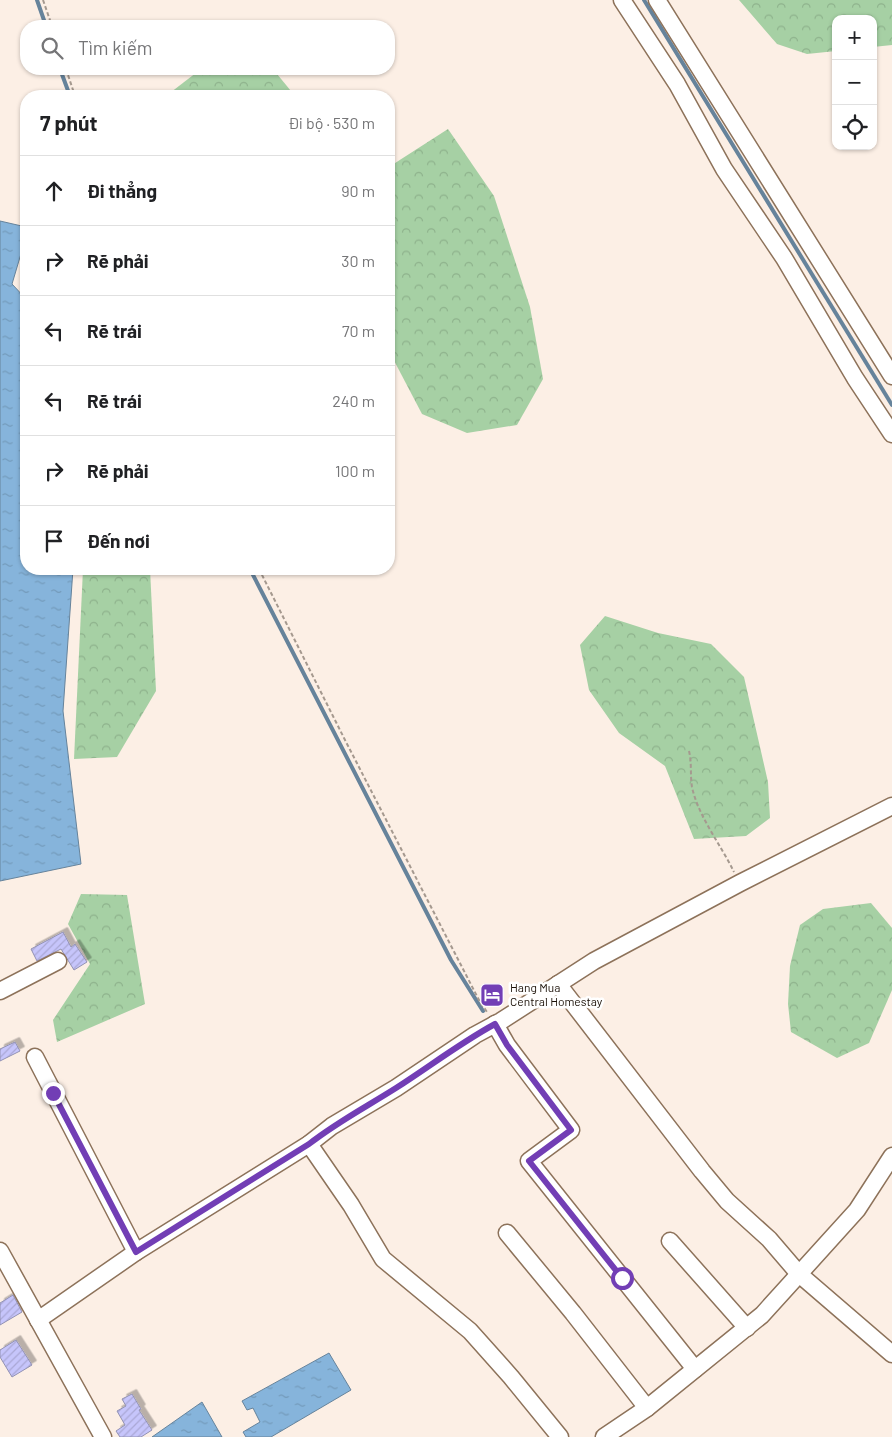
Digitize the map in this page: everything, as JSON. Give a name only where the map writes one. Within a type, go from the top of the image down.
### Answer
[{"type":"street","points":[[622,0],[677,84],[724,169],[784,258],[855,378],[892,434]]},
{"type":"street","points":[[657,0],[892,376]]},
{"type":"street","points":[[38,1320],[136,1252],[309,1144],[332,1126],[396,1088],[475,1035],[594,961],[740,883],[892,806]]},
{"type":"street","points":[[0,990],[58,961]]},
{"type":"street","points":[[558,984],[727,1201],[769,1238],[799,1274],[892,1354]]},
{"type":"street","points":[[495,1024],[507,1045],[571,1130],[529,1161],[695,1368]]},
{"type":"street","points":[[35,1058],[136,1252]]},
{"type":"street","points":[[309,1144],[383,1259],[470,1331],[560,1437]]},
{"type":"street","points":[[604,1437],[647,1408],[762,1315],[857,1210],[892,1156]]},
{"type":"street","points":[[507,1233],[573,1313],[647,1408]]},
{"type":"street","points":[[670,1241],[747,1328]]},
{"type":"street","points":[[0,1251],[103,1437]]},
{"type":"path","points":[[43,0],[50,20]]},
{"type":"path","points":[[68,75],[73,90]]},
{"type":"path","points":[[262,575],[480,1002],[495,1024]]},
{"type":"path","points":[[689,751],[692,787],[703,815],[740,883]]},
{"type":"green space","points":[[739,0],[892,0],[892,45],[877,47],[877,15],[832,15],[832,51],[807,54],[777,44]]},
{"type":"green space","points":[[193,75],[278,75],[290,90],[174,90]]},
{"type":"green space","points":[[448,129],[494,196],[530,307],[543,379],[517,425],[467,433],[422,414],[395,362],[395,163]]},
{"type":"green space","points":[[83,575],[150,575],[156,691],[117,757],[74,759]]},
{"type":"green space","points":[[605,616],[658,633],[711,644],[744,677],[768,782],[770,818],[746,836],[694,839],[665,766],[619,733],[589,690],[580,645]]},
{"type":"green space","points":[[81,894],[127,895],[145,1004],[57,1042],[53,1020],[90,964],[68,924]]},
{"type":"green space","points":[[871,903],[892,928],[892,990],[869,1043],[837,1058],[791,1032],[788,1004],[790,966],[800,925],[823,909]]},
{"type":"water","points":[[0,221],[20,226],[20,257],[12,284],[20,293],[20,575],[73,575],[63,711],[81,864],[0,881]]},
{"type":"water","points":[[329,1353],[351,1390],[271,1437],[246,1437],[243,1432],[260,1422],[253,1408],[247,1410],[242,1401]]},
{"type":"water","points":[[202,1402],[222,1437],[152,1437]]},
{"type":"building","points":[[63,932],[71,947],[75,944],[87,962],[74,970],[61,949],[37,961],[31,949]]},
{"type":"building","points":[[15,1042],[20,1051],[0,1061],[0,1049]]},
{"type":"building","points":[[13,1295],[22,1312],[0,1325],[0,1303]]},
{"type":"building","points":[[16,1340],[32,1365],[12,1377],[0,1357],[0,1350]]},
{"type":"building","points":[[132,1394],[141,1409],[139,1410],[152,1430],[141,1437],[120,1437],[116,1431],[125,1425],[117,1411],[126,1406],[122,1399]]},
{"type":"waterway","points":[[37,0],[44,20]]},
{"type":"waterway","points":[[644,0],[892,405]]},
{"type":"waterway","points":[[62,75],[68,90]]},
{"type":"waterway","points":[[253,575],[451,960],[483,1011]]},
{"type":"place","name":"Hang Mua Central Homestay","points":[[492,995]]},
{"type":"route","points":[[53,1093],[136,1252],[309,1144],[332,1126],[396,1088],[475,1035],[495,1024],[507,1045],[571,1130],[544,1148],[529,1161],[622,1278]]}]
